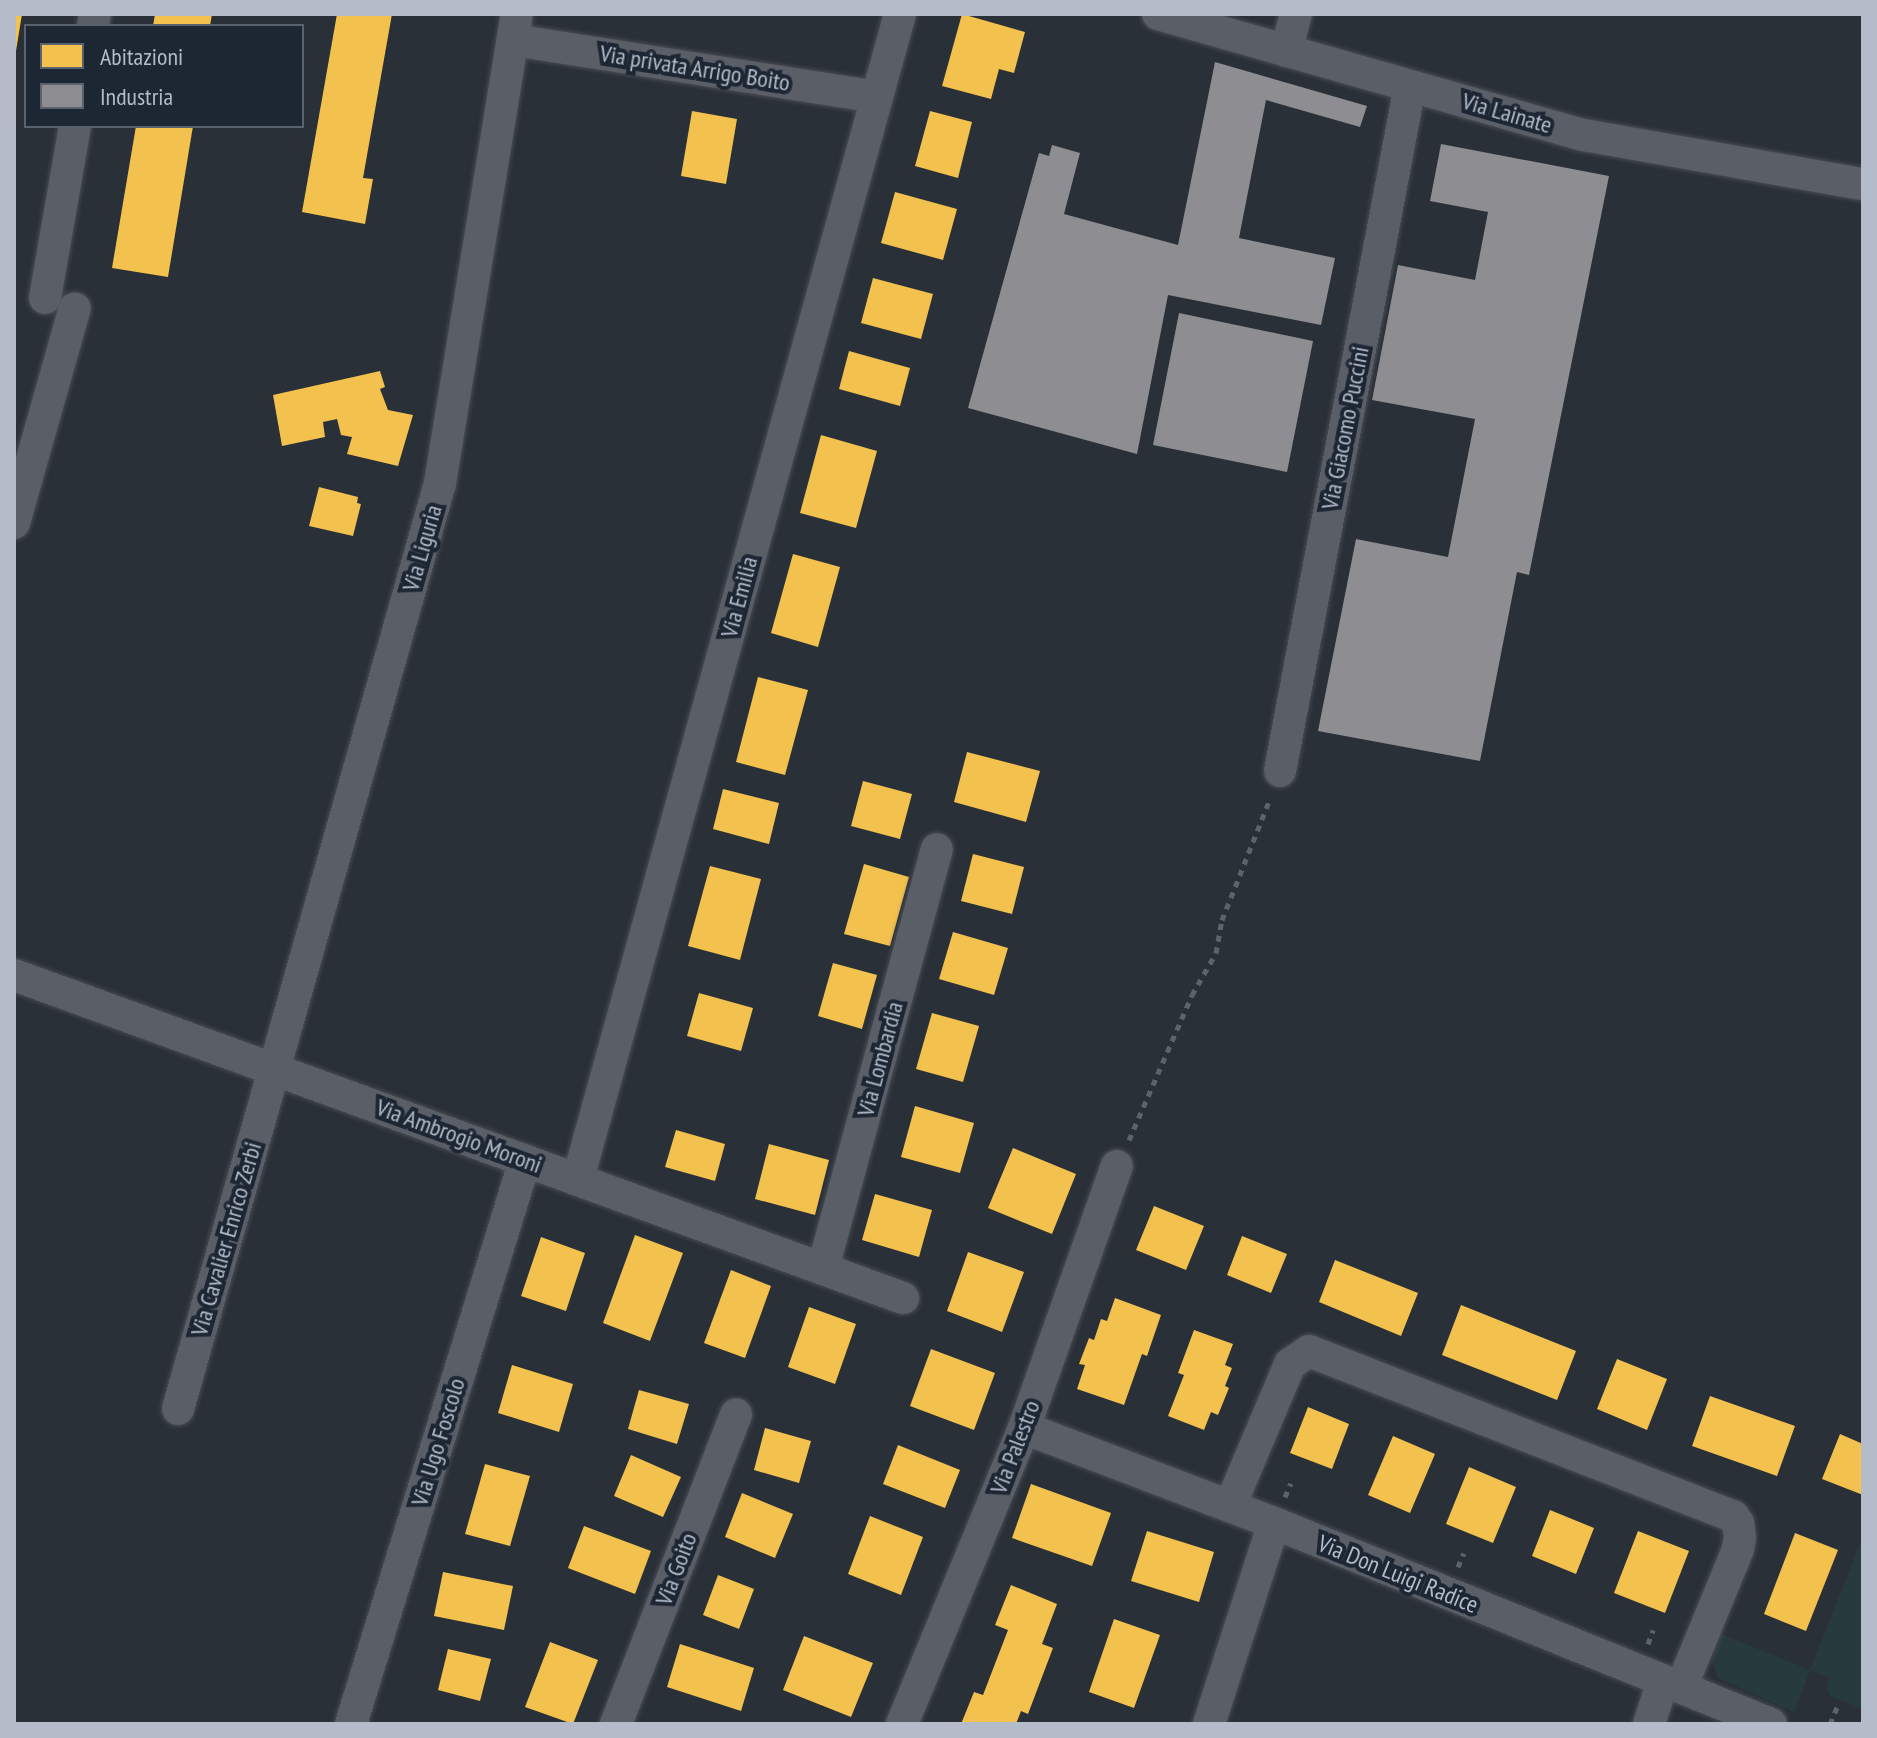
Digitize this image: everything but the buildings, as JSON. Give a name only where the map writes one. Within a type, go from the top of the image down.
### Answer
[{"type":"street","name":"Via Emilia","points":[[578,1179],[900,14]]},
{"type":"street","name":"Via Lainate","points":[[1158,14],[1584,135],[1863,184]]},
{"type":"street","points":[[1286,51],[1296,14]]},
{"type":"street","name":"Via privata Arrigo Boito","points":[[515,27],[877,97]]},
{"type":"street","name":"Via Liguria","points":[[275,1070],[440,483],[515,27]]},
{"type":"street","name":"Via Giacomo Puccini","points":[[1280,771],[1410,86]]},
{"type":"street","points":[[14,523],[60,303],[75,128]]},
{"type":"street","name":"Via Lombardia","points":[[823,1268],[937,849]]},
{"type":"street","name":"Via Ambrogio Moroni","points":[[14,975],[903,1298]]},
{"type":"street","name":"Via Cavalier Enrico Zerbi","points":[[178,1409],[275,1070]]},
{"type":"street","name":"Via Ugo Foscolo","points":[[351,1724],[525,1160]]},
{"type":"street","name":"Via Palestro","points":[[902,1724],[1024,1428],[1117,1166]]},
{"type":"street","points":[[1230,1506],[1290,1364],[1309,1351],[1733,1516],[1738,1523],[1738,1549],[1649,1724]]},
{"type":"street","name":"Via Goito","points":[[616,1724],[736,1414]]},
{"type":"street","name":"Via Don Luigi Radice","points":[[1024,1428],[1274,1523],[1771,1724]]},
{"type":"street","points":[[1209,1724],[1274,1523]]},
{"type":"path","points":[[1117,1166],[1192,995],[1216,953],[1222,920],[1280,771]]},
{"type":"path","points":[[1830,1724],[1839,1703]]},
{"type":"green space","points":[[1863,1536],[1863,1709],[1830,1696],[1827,1688],[1830,1678],[1810,1670]]},
{"type":"green space","points":[[1721,1634],[1810,1670],[1794,1712],[1718,1678],[1712,1661]]}]
